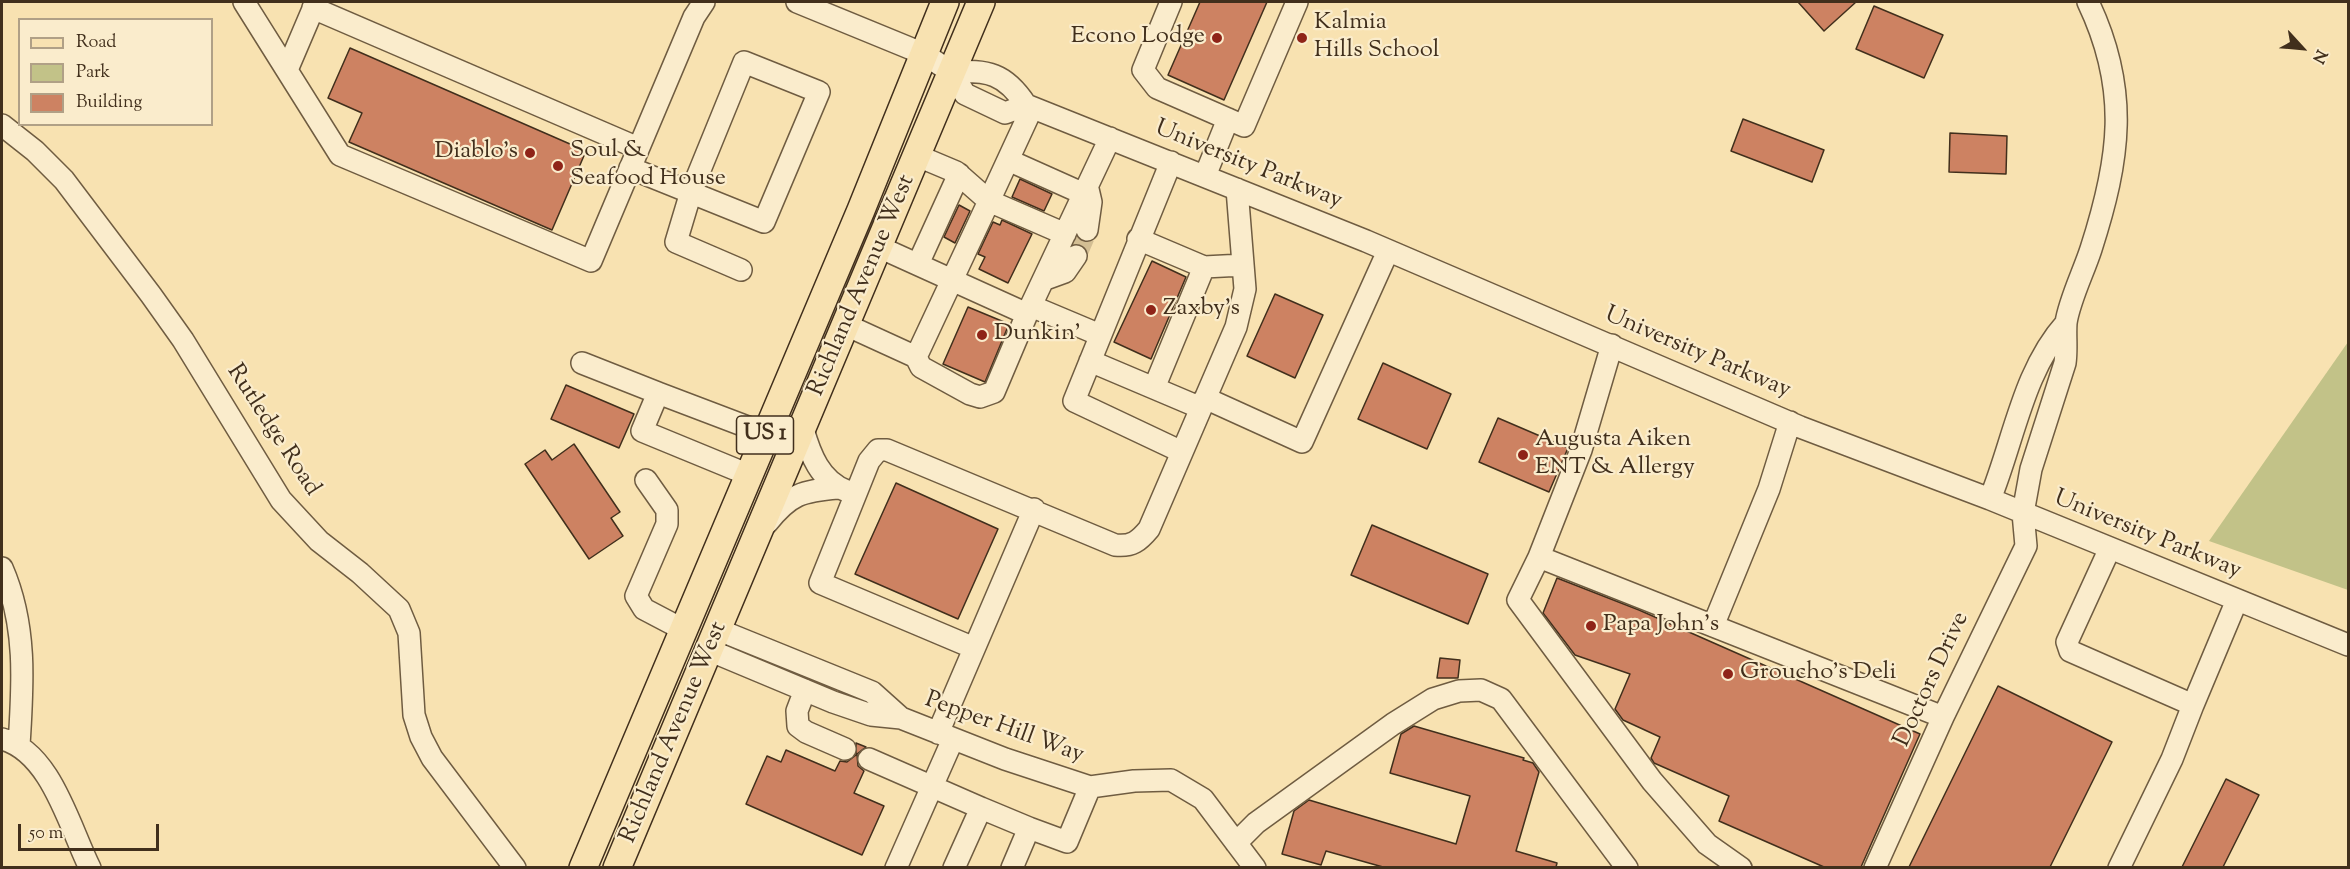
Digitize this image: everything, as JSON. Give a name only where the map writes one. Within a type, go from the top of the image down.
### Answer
[{"type":"main road","name":"Richland Avenue West","points":[[583,867],[945,2]]},
{"type":"main road","name":"Richland Avenue West","points":[[617,867],[715,640],[981,2]]},
{"type":"street","points":[[244,2],[340,155],[591,261],[694,17],[704,2]]},
{"type":"street","points":[[797,2],[924,54],[951,72],[965,94],[1005,113],[1029,106]]},
{"type":"street","points":[[1171,2],[1143,70],[1157,88],[1244,126],[1297,2]]},
{"type":"street","points":[[1990,498],[2037,364],[2051,340],[2066,323],[2105,202],[2116,142],[2118,108],[2114,80],[2102,35],[2088,2]]},
{"type":"street","points":[[287,70],[314,5],[634,158],[691,192],[764,222],[819,92],[744,62],[691,192],[676,242],[741,270]]},
{"type":"street","name":"University Parkway","points":[[951,72],[982,70],[1014,86],[1029,106],[1388,251],[1790,422],[1990,498],[2349,645]]},
{"type":"street","points":[[916,357],[1008,160],[1029,106]]},
{"type":"street","points":[[1205,176],[1228,119]]},
{"type":"street","name":"Rutledge Road","points":[[2,125],[35,151],[64,180],[151,295],[183,340],[281,500],[319,541],[367,578],[399,609],[409,633],[414,715],[421,737],[432,758],[515,867]]},
{"type":"street","points":[[846,325],[916,357],[921,367],[970,394],[980,397],[994,392],[1029,310],[1110,138]]},
{"type":"street","points":[[918,156],[959,174],[989,201],[1065,234]]},
{"type":"street","points":[[1008,160],[1085,190],[1091,202],[1087,230]]},
{"type":"street","points":[[1171,162],[1074,401],[1182,452]]},
{"type":"street","points":[[918,264],[959,174]]},
{"type":"street","points":[[974,648],[820,583],[847,491],[878,450],[887,450],[1034,509],[1115,545],[1128,547],[1140,540],[1149,529],[1236,327],[1245,289],[1237,189]]},
{"type":"street","points":[[1138,239],[1204,267],[1243,265]]},
{"type":"street","points":[[879,247],[953,281],[1100,335]]},
{"type":"street","points":[[1090,361],[1154,388],[1203,403],[1302,442],[1388,251]]},
{"type":"street","points":[[1043,280],[1065,272],[1076,256]]},
{"type":"street","points":[[1154,388],[1204,267]]},
{"type":"street","name":"Doctors Drive","points":[[1875,867],[1942,717],[2026,546],[2023,513],[2032,463],[2065,363],[2068,348],[2066,323]]},
{"type":"street","points":[[1612,345],[1581,450],[1539,557],[1518,600],[1652,781],[1707,844],[1741,867]]},
{"type":"street","points":[[582,363],[765,434]]},
{"type":"street","points":[[658,393],[642,430],[749,475]]},
{"type":"street","points":[[1713,626],[1769,489],[1790,422]]},
{"type":"street","points":[[803,429],[810,452],[819,469],[847,491]]},
{"type":"street","points":[[646,480],[667,510],[667,524],[636,596],[644,609],[684,630]]},
{"type":"street","points":[[760,532],[778,509],[795,495],[847,491]]},
{"type":"street","points":[[896,867],[932,786],[945,736],[974,648],[1034,509]]},
{"type":"street","points":[[2110,548],[2067,642],[2070,651],[2193,705]]},
{"type":"street","points":[[1539,557],[1942,717]]},
{"type":"street","points":[[2,568],[16,607],[22,649],[10,742],[36,758],[71,824],[90,867]]},
{"type":"street","points":[[2119,867],[2172,759],[2237,600]]},
{"type":"street","name":"Pepper Hill Way","points":[[715,640],[805,690],[871,716],[901,718],[1090,788]]},
{"type":"street","name":"Pepper Hill Way","points":[[715,640],[872,692],[901,718]]},
{"type":"street","points":[[805,690],[796,711],[798,726],[806,732],[845,749]]},
{"type":"street","points":[[1236,843],[1256,823],[1393,724],[1432,699],[1459,691],[1481,690],[1501,699],[1627,867]]},
{"type":"street","points":[[869,759],[981,808],[1067,842],[1090,788],[1134,781],[1170,780],[1203,799],[1255,867]]},
{"type":"street","points":[[954,867],[981,808]]},
{"type":"street","points":[[1012,867],[1029,828]]},
{"type":"green space","points":[[2348,342],[2348,590],[2209,541]]},
{"type":"building","name":"Econo Lodge","points":[[1200,2],[1267,2],[1224,100],[1168,75]]},
{"type":"building","points":[[1798,2],[1856,2],[1824,31]]},
{"type":"building","points":[[1874,6],[1943,35],[1924,78],[1856,49]]},
{"type":"building","points":[[350,48],[586,151],[552,230],[349,142],[362,113],[328,98]]},
{"type":"building","points":[[1743,119],[1824,150],[1812,182],[1731,151]]},
{"type":"building","points":[[1950,133],[2007,136],[2006,174],[1949,172]]},
{"type":"building","points":[[1020,179],[1052,194],[1044,211],[1012,197]]},
{"type":"building","points":[[959,205],[970,211],[955,243],[944,237]]},
{"type":"building","points":[[1002,220],[1032,234],[1008,283],[979,269],[985,257],[978,254],[993,222],[1000,225]]},
{"type":"building","name":"Zaxby's","points":[[1152,261],[1186,277],[1151,359],[1114,342]]},
{"type":"building","points":[[1275,294],[1323,315],[1295,378],[1247,356]]},
{"type":"building","name":"Dunkin'","points":[[968,307],[1009,324],[985,382],[943,364]]},
{"type":"building","points":[[1383,363],[1451,394],[1427,449],[1358,419]]},
{"type":"building","points":[[566,385],[634,414],[619,448],[551,419]]},
{"type":"building","name":"Augusta Aiken ENT & Allergy","points":[[1498,418],[1568,448],[1549,492],[1479,462]]},
{"type":"building","points":[[574,444],[620,512],[611,518],[623,536],[589,559],[525,464],[545,450],[552,460]]},
{"type":"building","points":[[896,483],[998,529],[958,619],[855,574]]},
{"type":"building","points":[[1372,525],[1488,574],[1468,624],[1351,575]]},
{"type":"building","points":[[1557,578],[1639,610],[1920,734],[1861,867],[1824,867],[1719,821],[1729,796],[1654,763],[1651,758],[1660,737],[1623,720],[1615,709],[1630,674],[1575,655],[1543,613]]},
{"type":"building","points":[[1440,658],[1460,660],[1458,678],[1437,678]]},
{"type":"building","points":[[1998,686],[2112,742],[2050,867],[1909,867]]},
{"type":"building","points":[[1414,726],[1524,758],[1523,760],[1533,763],[1539,772],[1516,851],[1557,863],[1556,867],[1383,867],[1326,851],[1321,865],[1282,854],[1294,811],[1309,800],[1456,844],[1470,796],[1390,773],[1401,734]]},
{"type":"building","points":[[856,743],[866,747],[857,754],[858,766],[864,771],[854,793],[884,806],[862,855],[746,804],[767,756],[781,762],[786,750],[835,771],[840,761],[847,762],[856,755]]},
{"type":"building","points":[[2226,779],[2259,795],[2223,867],[2182,867]]},
{"type":"tunnel","points":[[1076,256],[1087,230]]},
{"type":"place","name":"Econo Lodge","points":[[1217,38]]},
{"type":"place","name":"Kalmia Hills School","points":[[1302,38]]},
{"type":"place","name":"Diablo's","points":[[530,153]]},
{"type":"place","name":"Soul & Seafood House","points":[[558,166]]},
{"type":"place","name":"Zaxby's","points":[[1151,310]]},
{"type":"place","name":"Dunkin'","points":[[982,335]]},
{"type":"place","name":"Augusta Aiken ENT & Allergy","points":[[1523,455]]},
{"type":"place","name":"Papa John's","points":[[1591,626]]},
{"type":"place","name":"Groucho's Deli","points":[[1728,674]]}]
